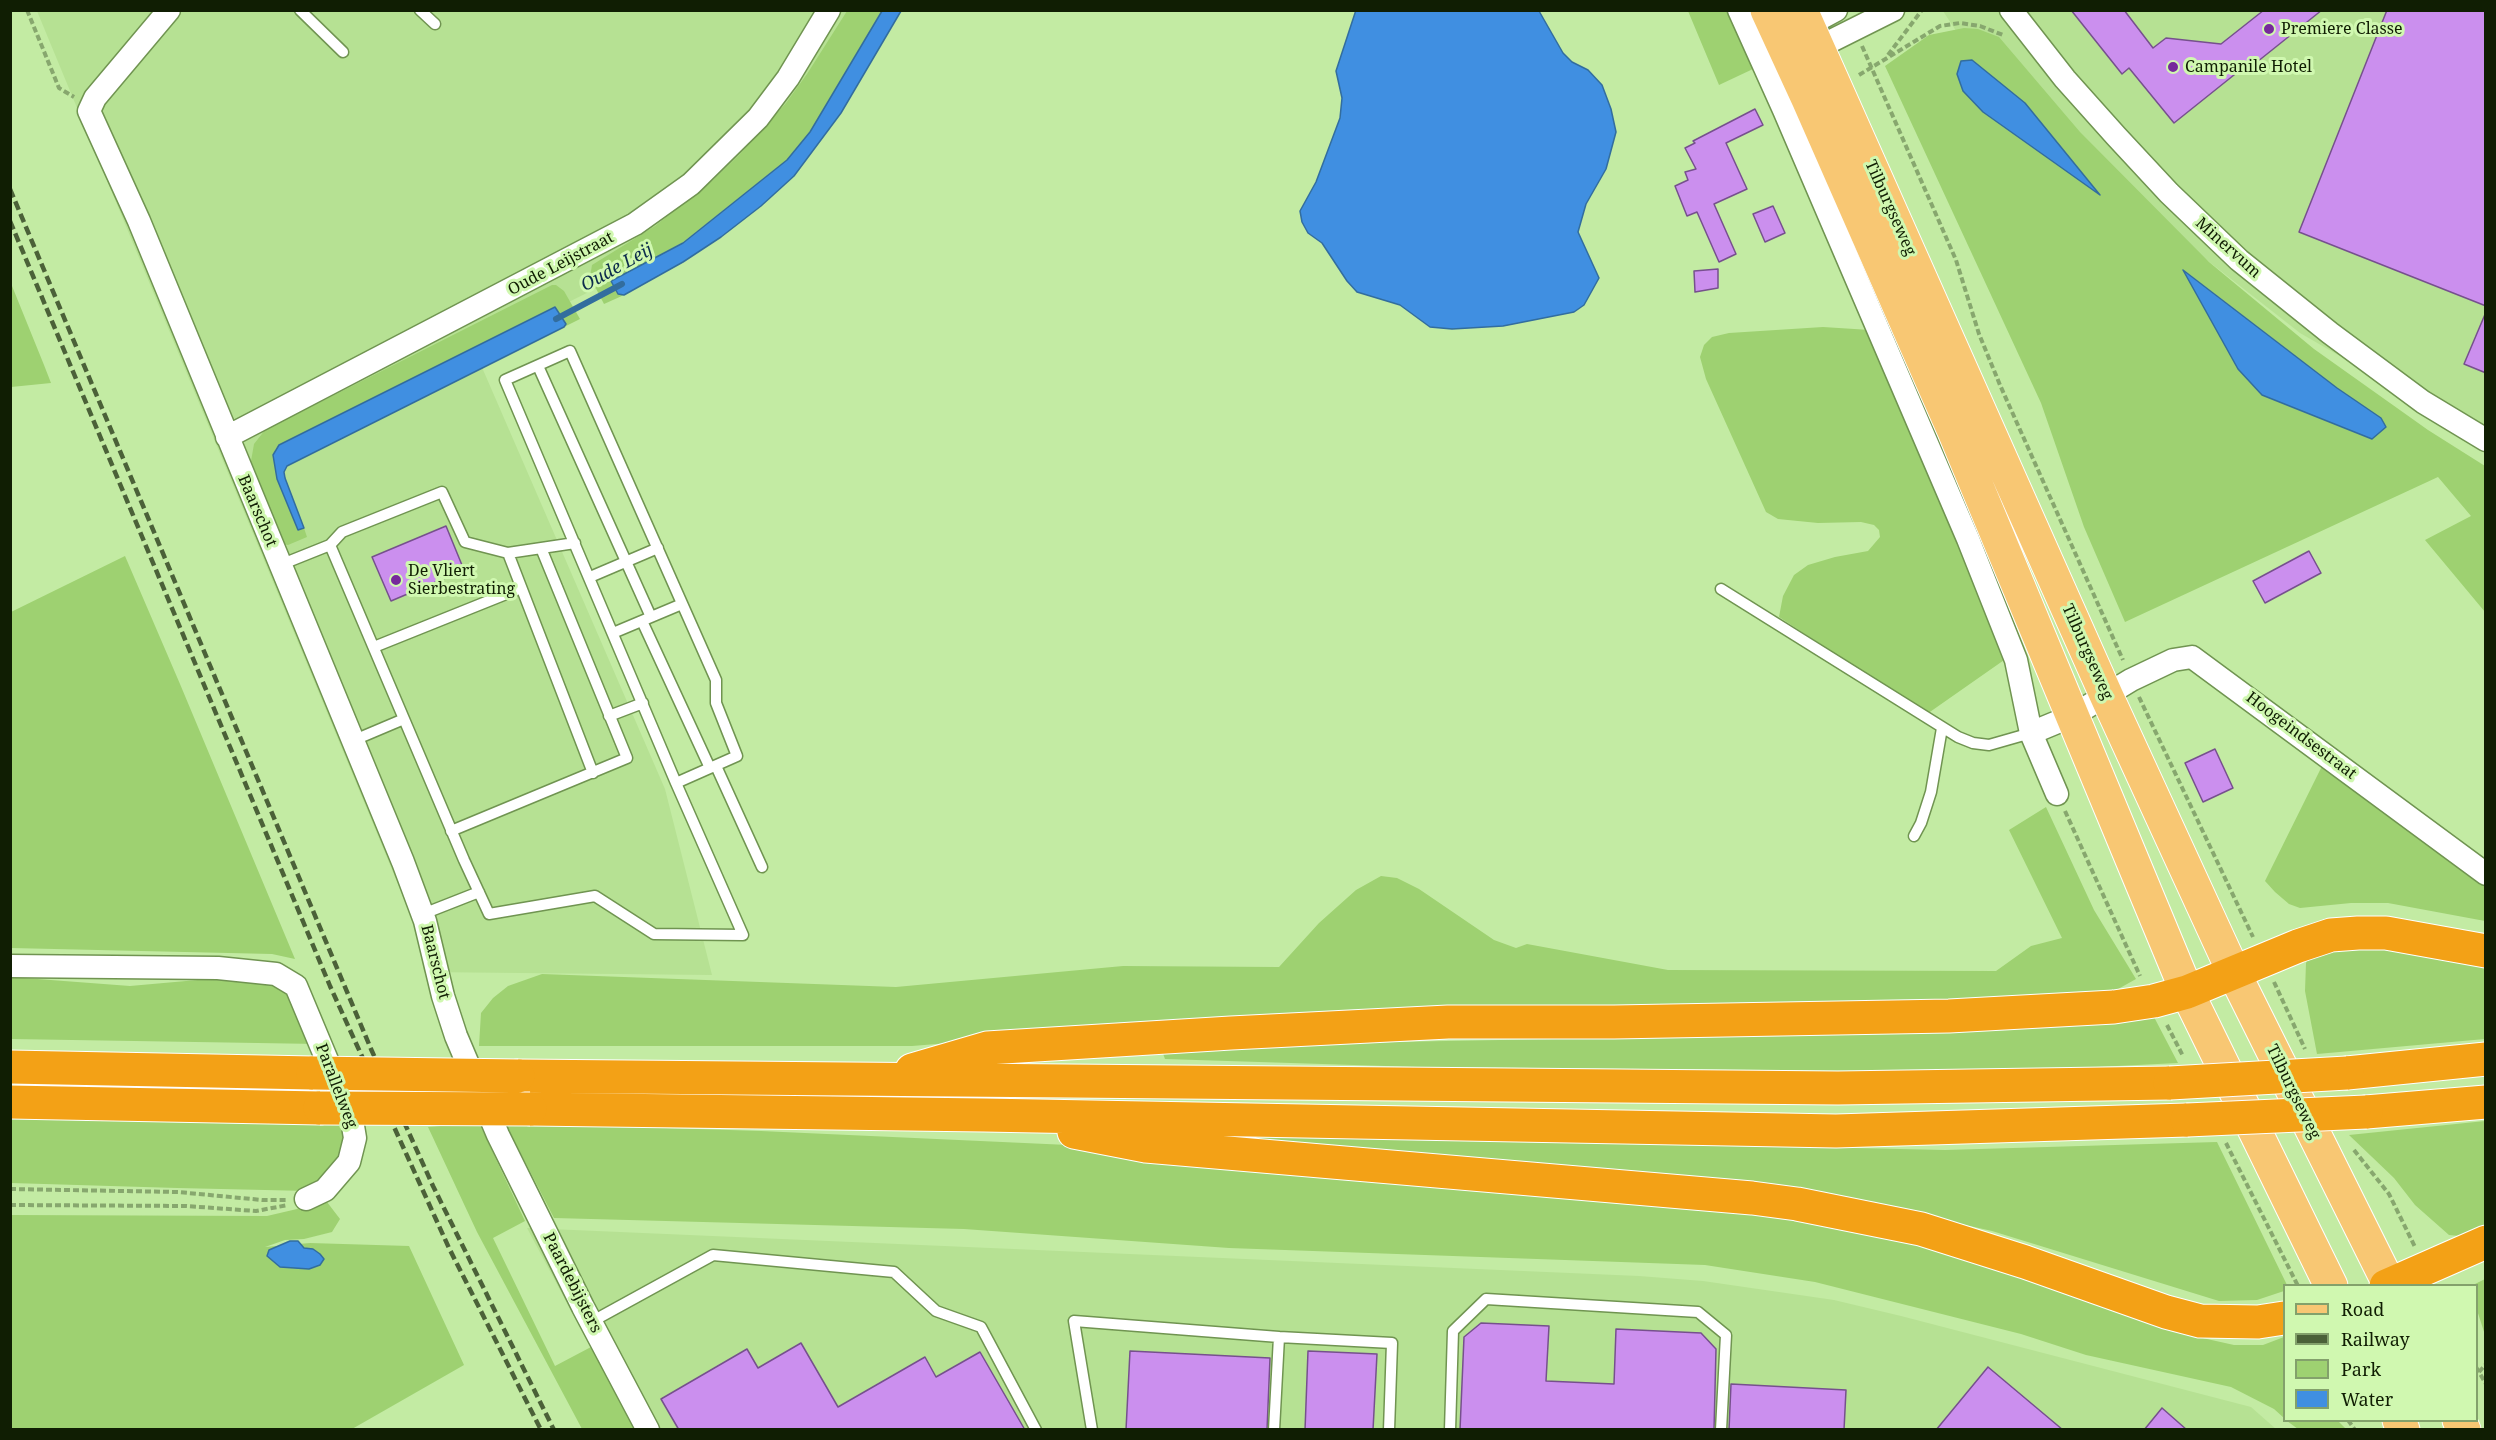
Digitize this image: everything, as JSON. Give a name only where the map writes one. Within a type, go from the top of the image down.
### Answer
[{"type":"highway","points":[[878,1080],[987,1048],[1184,1036],[1448,1022],[1626,1022],[1970,1015],[2114,1007],[2187,992],[2280,952],[2331,935],[2386,933],[2486,951]]},
{"type":"highway","points":[[10,1067],[518,1076],[1826,1088],[2179,1074],[2347,1073],[2486,1059]]},
{"type":"highway","points":[[10,1102],[320,1108],[530,1108],[984,1114],[1836,1131],[2187,1120],[2366,1112],[2486,1102]]},
{"type":"highway","points":[[984,1114],[1146,1146],[1729,1196],[1797,1204],[1921,1228],[2166,1312],[2200,1321],[2258,1322],[2283,1318]]},
{"type":"highway","points":[[2390,1284],[2486,1242]]},
{"type":"main road","name":"Tilburgseweg","points":[[1767,10],[1950,420],[2187,992],[2330,1284]]},
{"type":"main road","name":"Tilburgseweg","points":[[1816,23],[2107,697],[2234,973],[2388,1284]]},
{"type":"street","points":[[95,98],[169,10]]},
{"type":"street","name":"Oude Leijstraat","points":[[226,437],[635,224],[691,184],[758,118],[788,78],[829,10]]},
{"type":"street","points":[[1739,10],[1968,538],[2016,660],[2031,733],[2057,794]]},
{"type":"street","points":[[1784,49],[1816,23],[1893,10]]},
{"type":"street","name":"Minervum","points":[[2012,10],[2065,79],[2116,136],[2169,193],[2240,260],[2330,333],[2423,402],[2486,440]]},
{"type":"street","name":"Baarschot","points":[[95,98],[89,111],[139,221],[423,914],[434,951],[443,996],[456,1036],[498,1136]]},
{"type":"street","name":"Hoogeindsestraat","points":[[2031,733],[2072,716],[2107,697],[2131,680],[2173,660],[2192,657],[2486,874]]},
{"type":"street","name":"Parallelweg","points":[[10,966],[218,968],[276,974],[296,986],[352,1120],[355,1138],[349,1162],[325,1190],[306,1199]]},
{"type":"street","name":"Paardebijsters","points":[[498,1136],[648,1430]]},
{"type":"lane","points":[[300,10],[343,52]]},
{"type":"lane","points":[[420,10],[435,24]]},
{"type":"lane","points":[[330,545],[451,831],[489,914],[595,896],[654,934],[743,935],[676,783],[505,380],[570,351],[716,680],[716,703],[738,756],[676,783]]},
{"type":"lane","points":[[537,366],[626,562],[646,619],[713,767],[762,867]]},
{"type":"lane","points":[[280,565],[330,545],[342,532],[442,492],[465,542],[508,553],[576,543]]},
{"type":"lane","points":[[451,831],[627,758],[541,548]]},
{"type":"lane","points":[[590,577],[658,548]]},
{"type":"lane","points":[[508,553],[593,772]]},
{"type":"lane","points":[[374,647],[521,588]]},
{"type":"lane","points":[[1721,589],[1942,728],[1973,743],[1989,745],[2031,733]]},
{"type":"lane","points":[[613,633],[682,604]]},
{"type":"lane","points":[[609,716],[643,703]]},
{"type":"lane","points":[[352,741],[404,719]]},
{"type":"lane","points":[[1914,836],[1921,823],[1931,792],[1942,728]]},
{"type":"lane","points":[[423,914],[479,892]]},
{"type":"lane","points":[[591,1322],[712,1255],[894,1272],[936,1311],[981,1327],[1036,1430]]},
{"type":"lane","points":[[1450,1430],[1453,1331],[1486,1299],[1698,1312],[1726,1335],[1721,1430]]},
{"type":"lane","points":[[1092,1430],[1074,1321],[1279,1338],[1392,1343],[1389,1430]]},
{"type":"lane","points":[[1274,1430],[1279,1338]]},
{"type":"path","points":[[27,10],[59,88],[76,98],[95,98]]},
{"type":"path","points":[[1886,58],[1922,10]]},
{"type":"path","points":[[2057,794],[2134,967],[2154,1000],[2179,1074]]},
{"type":"path","points":[[2224,1138],[2297,1284]]},
{"type":"path","points":[[10,1189],[178,1192],[262,1200],[306,1199]]},
{"type":"path","points":[[10,1205],[186,1206],[256,1211],[277,1209],[306,1199]]},
{"type":"path","points":[[2486,1364],[2479,1372],[2486,1384]]},
{"type":"shaded area","points":[[37,11],[882,11],[810,132],[611,281],[474,349],[665,789],[712,975],[424,972],[417,933],[409,911]]},
{"type":"shaded area","points":[[1943,11],[2485,11],[2485,440],[2300,333],[2000,98]]},
{"type":"shaded area","points":[[527,1228],[1639,1276],[1703,1281],[1834,1300],[1901,1316],[2251,1407],[2276,1429],[634,1429]]},
{"type":"green space","points":[[847,11],[882,11],[810,132],[787,160],[682,243],[611,281],[618,294],[624,295],[604,304],[590,277],[592,265],[655,226],[713,180],[739,155],[786,103]]},
{"type":"green space","points":[[1688,11],[1728,11],[1753,69],[1719,85]]},
{"type":"green space","points":[[1964,28],[1978,29],[1999,37],[2080,132],[2209,262],[2314,349],[2428,430],[2485,466],[2485,612],[2425,540],[2471,516],[2438,477],[2125,622],[2084,527],[2041,403],[1885,66],[1929,35]],"holes":[[[1972,60],[2025,103],[2098,193],[1957,74],[1961,61]],[[2185,271],[2337,388],[2381,418],[2372,439],[2262,395]]]},
{"type":"green space","points":[[10,281],[44,365],[51,383],[11,387]]},
{"type":"green space","points":[[552,285],[564,291],[580,319],[564,327],[566,324],[555,307],[276,448],[273,457],[278,472],[277,479],[298,530],[304,528],[307,537],[288,545],[283,544],[250,467],[254,444],[265,430]]},
{"type":"green space","points":[[1823,327],[1870,330],[2007,658],[1927,714],[1779,617],[1783,596],[1794,575],[1808,565],[1868,551],[1880,537],[1879,530],[1874,525],[1861,522],[1818,523],[1778,519],[1766,512],[1706,379],[1700,357],[1704,345],[1712,337],[1729,333]]},
{"type":"green space","points":[[125,556],[295,959],[272,954],[11,948],[11,612]]},
{"type":"green space","points":[[2323,764],[2485,885],[2485,921],[2388,903],[2351,903],[2300,908],[2289,904],[2275,892],[2265,881]]},
{"type":"green space","points":[[2046,807],[2094,910],[2136,979],[2111,993],[1035,1036],[912,1046],[479,1046],[481,1013],[493,998],[508,986],[542,974],[896,987],[1123,966],[1279,967],[1319,923],[1356,890],[1381,876],[1397,878],[1419,889],[1494,940],[1516,948],[1527,944],[1668,970],[1996,971],[2031,946],[2062,938],[2009,830]]},
{"type":"green space","points":[[2326,945],[2485,957],[2485,1039],[2317,1054],[2305,991],[2306,963],[2310,953]]},
{"type":"green space","points":[[11,977],[130,986],[231,977],[289,978],[319,1044],[11,1039]]},
{"type":"green space","points":[[2154,1017],[2178,1063],[1995,1072],[1417,1067],[1165,1059],[1161,1048],[1935,1032]]},
{"type":"green space","points":[[11,1119],[351,1121],[354,1129],[337,1158],[309,1191],[177,1188],[11,1183]]},
{"type":"green space","points":[[2485,1121],[2485,1230],[2460,1236],[2449,1235],[2415,1205],[2394,1178],[2349,1135]]},
{"type":"green space","points":[[479,1123],[525,1221],[493,1238],[555,1366],[591,1347],[634,1429],[582,1429],[477,1232],[428,1127]]},
{"type":"green space","points":[[505,1123],[761,1131],[1068,1145],[1620,1197],[1861,1229],[1943,1252],[2189,1335],[2234,1345],[2263,1345],[2283,1337],[2283,1417],[2274,1409],[2231,1387],[2086,1355],[2021,1334],[1815,1282],[1705,1265],[1229,1248],[964,1229],[554,1218]]},
{"type":"green space","points":[[1173,1133],[1945,1150],[2217,1142],[2287,1284],[2283,1284],[2283,1291],[2257,1300],[2219,1301],[1992,1231],[1952,1222]]},
{"type":"green space","points":[[327,1202],[340,1219],[332,1232],[304,1239],[285,1240],[265,1247],[310,1243],[409,1246],[464,1365],[352,1429],[11,1430],[11,1215],[267,1216]]},
{"type":"green space","points":[[2485,1279],[2485,1335],[2478,1313],[2478,1284],[2475,1284]]},
{"type":"green space","points":[[2288,1422],[2339,1422],[2346,1429],[2298,1429]]},
{"type":"water","points":[[1356,10],[1539,11],[1563,53],[1572,62],[1588,70],[1602,85],[1616,132],[1606,169],[1586,204],[1578,232],[1599,278],[1584,305],[1574,312],[1503,326],[1452,329],[1430,327],[1400,305],[1357,292],[1322,243],[1308,233],[1302,222],[1300,211],[1316,182],[1340,118],[1342,98],[1336,71]]},
{"type":"water","points":[[882,11],[901,11],[841,113],[794,176],[761,206],[721,237],[683,262],[624,295],[618,294],[611,281],[683,243],[787,160],[810,132]]},
{"type":"water","points":[[1972,60],[2025,103],[2100,195],[1983,112],[1963,91],[1957,74],[1961,61]]},
{"type":"water","points":[[2183,270],[2337,388],[2381,418],[2386,427],[2372,439],[2262,395],[2238,369]]},
{"type":"water","points":[[555,307],[566,324],[564,327],[287,466],[284,472],[285,478],[304,528],[298,530],[277,479],[273,455],[279,445]]},
{"type":"water","points":[[290,1241],[298,1241],[304,1248],[313,1249],[324,1259],[320,1265],[309,1269],[280,1267],[267,1256],[269,1250]]},
{"type":"building","name":"Campanile Hotel","points":[[2071,10],[2124,10],[2153,48],[2166,38],[2221,44],[2264,10],[2322,10],[2247,70],[2244,67],[2174,123],[2129,68],[2122,74]]},
{"type":"building","points":[[2387,10],[2486,10],[2486,306],[2299,232]]},
{"type":"building","points":[[1755,109],[1763,125],[1726,143],[1747,189],[1714,204],[1736,254],[1719,262],[1697,212],[1687,216],[1675,186],[1688,180],[1685,172],[1696,169],[1685,148],[1695,143],[1693,141]]},
{"type":"building","points":[[1773,206],[1785,233],[1765,242],[1753,214]]},
{"type":"building","points":[[1718,269],[1718,288],[1695,292],[1694,271]]},
{"type":"building","points":[[2486,312],[2486,373],[2464,364]]},
{"type":"building","points":[[446,526],[464,570],[391,601],[372,557]]},
{"type":"building","points":[[2309,551],[2321,573],[2265,603],[2253,581]]},
{"type":"building","points":[[2215,749],[2233,788],[2203,802],[2185,763]]},
{"type":"building","points":[[1481,1323],[1549,1326],[1546,1381],[1614,1384],[1616,1329],[1701,1333],[1716,1349],[1714,1430],[1460,1430],[1464,1337]]},
{"type":"building","points":[[801,1343],[838,1407],[925,1357],[936,1377],[980,1352],[1025,1430],[679,1430],[661,1399],[747,1349],[758,1368]]},
{"type":"building","points":[[1130,1351],[1270,1358],[1267,1430],[1126,1430]]},
{"type":"building","points":[[1308,1351],[1377,1354],[1373,1430],[1305,1430]]},
{"type":"building","points":[[1988,1367],[2063,1430],[1936,1430]]},
{"type":"building","points":[[1731,1384],[1846,1390],[1844,1430],[1729,1430]]},
{"type":"building","points":[[2162,1408],[2187,1430],[2144,1430]]},
{"type":"waterway","name":"Oude Leij","points":[[556,319],[622,284]]},
{"type":"railway","points":[[10,189],[371,1049],[433,1186],[554,1430]]},
{"type":"railway","points":[[10,221],[330,986],[449,1248],[541,1430]]},
{"type":"place","name":"Premiere Classe","points":[[2269,29]]},
{"type":"place","name":"Campanile Hotel","points":[[2173,67]]},
{"type":"place","name":"De Vliert Sierbestrating","points":[[396,580]]}]
